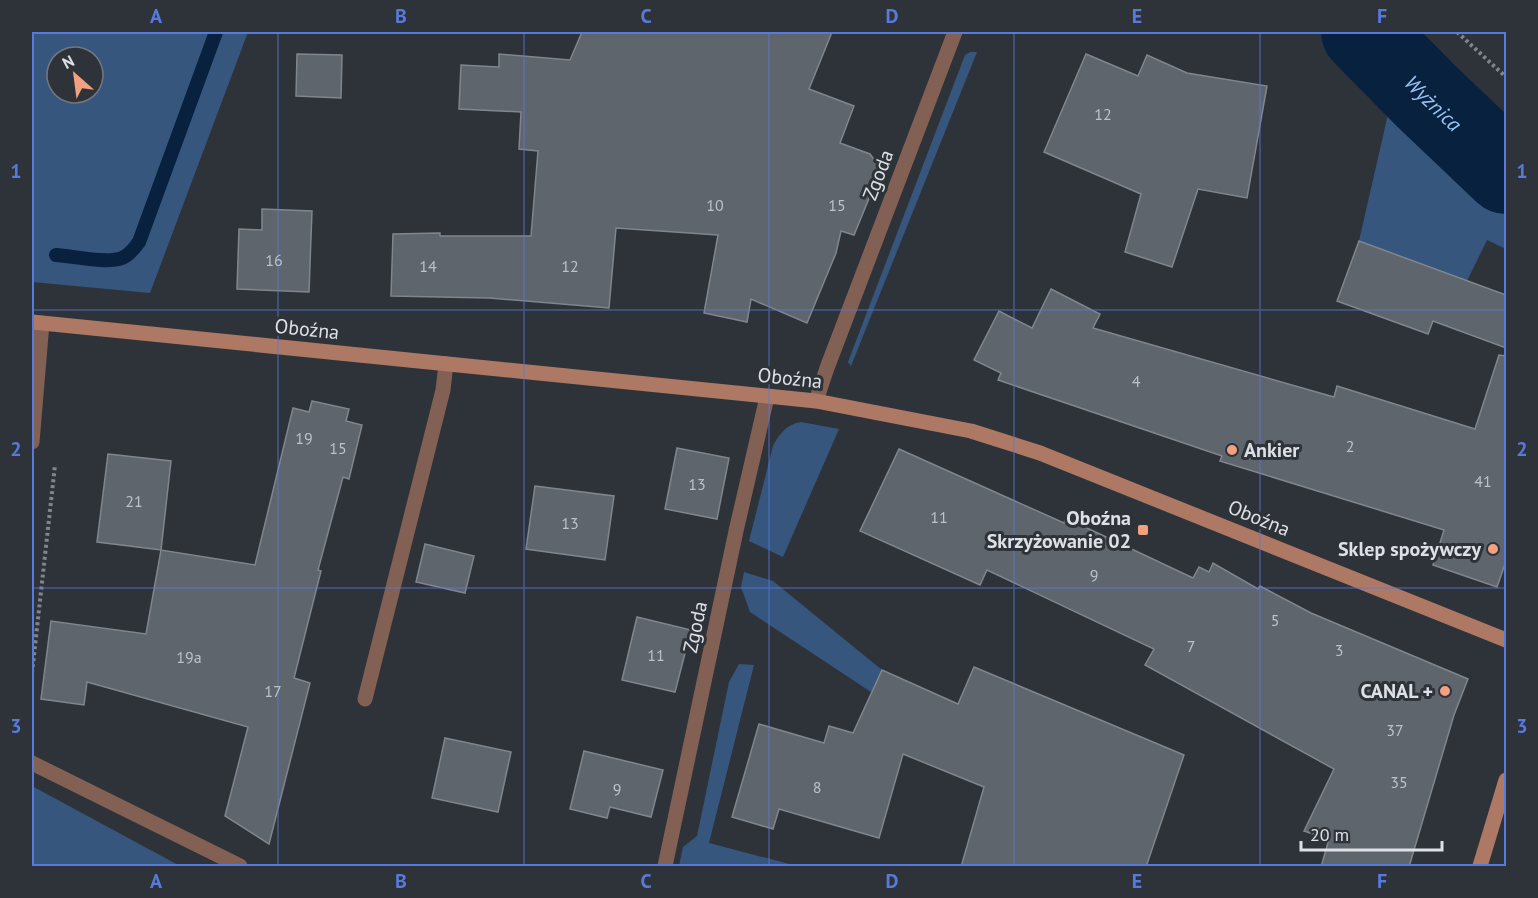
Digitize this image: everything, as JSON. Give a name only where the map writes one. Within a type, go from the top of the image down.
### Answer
[{"type":"street","name":"Zgoda","points":[[816,400],[826,368],[955,32]]},
{"type":"street","name":"Oboźna","points":[[37,322],[767,397],[816,400],[971,431],[1040,453],[1506,640]]},
{"type":"street","points":[[32,442],[37,322]]},
{"type":"street","points":[[365,699],[443,390],[446,364]]},
{"type":"street","name":"Zgoda","points":[[665,867],[736,531],[767,397]]},
{"type":"street","points":[[32,763],[240,867]]},
{"type":"street","points":[[1480,867],[1506,780]]},
{"type":"path","points":[[1457,32],[1506,77]]},
{"type":"path","points":[[32,674],[55,463]]},
{"type":"shaded area","points":[[32,32],[248,32],[150,293],[32,282]]},
{"type":"shaded area","points":[[1320,32],[1411,32],[1506,122],[1506,249],[1487,240],[1467,281],[1359,241],[1391,101]]},
{"type":"shaded area","points":[[977,52],[851,366],[848,362],[965,55]]},
{"type":"shaded area","points":[[801,422],[839,429],[783,557],[749,541],[773,446],[784,430]]},
{"type":"shaded area","points":[[744,572],[773,581],[882,670],[871,692],[750,612],[741,587]]},
{"type":"shaded area","points":[[739,664],[754,665],[709,843],[797,866],[679,866],[683,847],[697,836],[729,682]]},
{"type":"shaded area","points":[[32,786],[180,866],[32,866]]},
{"type":"building","points":[[582,32],[832,32],[809,89],[854,106],[840,143],[870,154],[881,169],[854,235],[841,231],[836,253],[807,323],[751,299],[747,322],[704,313],[718,235],[616,228],[609,308],[489,298],[391,296],[393,234],[531,236],[538,151],[519,149],[521,112],[459,109],[461,65],[499,67],[499,54],[570,60]]},
{"type":"building","points":[[297,54],[342,55],[341,98],[296,96]]},
{"type":"building","points":[[1086,54],[1138,76],[1147,55],[1187,73],[1267,86],[1247,198],[1198,189],[1172,267],[1125,252],[1141,194],[1044,152]]},
{"type":"building","points":[[262,209],[312,211],[309,292],[237,289],[239,229],[262,230]]},
{"type":"building","points":[[1359,241],[1506,295],[1506,348],[1433,321],[1428,334],[1337,301]]},
{"type":"building","points":[[1051,289],[1100,314],[1093,328],[1334,397],[1337,386],[1475,429],[1499,355],[1506,356],[1506,561],[1497,587],[1433,565],[1444,530],[1220,461],[1222,456],[998,380],[1001,373],[974,360],[999,311],[1032,328]]},
{"type":"building","points":[[312,401],[349,409],[346,421],[362,425],[349,479],[343,477],[318,570],[321,571],[294,678],[310,683],[269,844],[225,816],[248,727],[87,682],[84,705],[41,699],[51,621],[146,634],[161,550],[255,565],[293,408],[309,412]]},
{"type":"building","points":[[677,448],[729,458],[717,519],[665,509]]},
{"type":"building","points":[[899,449],[1064,523],[1066,518],[1193,578],[1199,567],[1209,572],[1213,563],[1258,589],[1260,586],[1311,613],[1468,679],[1454,715],[1409,867],[1321,867],[1329,839],[1304,831],[1334,769],[1145,665],[1154,649],[987,570],[980,585],[860,531]]},
{"type":"building","points":[[108,454],[171,461],[161,550],[97,542]]},
{"type":"building","points":[[535,486],[614,496],[605,560],[526,549]]},
{"type":"building","points":[[425,544],[474,556],[465,593],[416,582]]},
{"type":"building","points":[[637,617],[691,630],[675,692],[622,680]]},
{"type":"building","points":[[974,667],[1184,755],[1146,867],[961,867],[984,787],[903,754],[879,838],[779,809],[773,829],[732,817],[759,724],[824,743],[829,726],[853,733],[882,670],[958,704]]},
{"type":"building","points":[[445,738],[511,752],[498,812],[432,798]]},
{"type":"building","points":[[584,751],[663,770],[651,817],[610,807],[607,818],[570,809]]},
{"type":"waterway","points":[[56,255],[115,260],[127,255],[139,242],[216,32]]},
{"type":"waterway","name":"Wyżnica","points":[[1363,32],[1506,172]]},
{"type":"place","name":"Ankier","points":[[1232,450]]},
{"type":"place","name":"Oboźna Skrzyżowanie 02","points":[[1143,530]]},
{"type":"place","name":"Sklep spożywczy","points":[[1493,549]]},
{"type":"place","name":"CANAL +","points":[[1445,691]]}]
